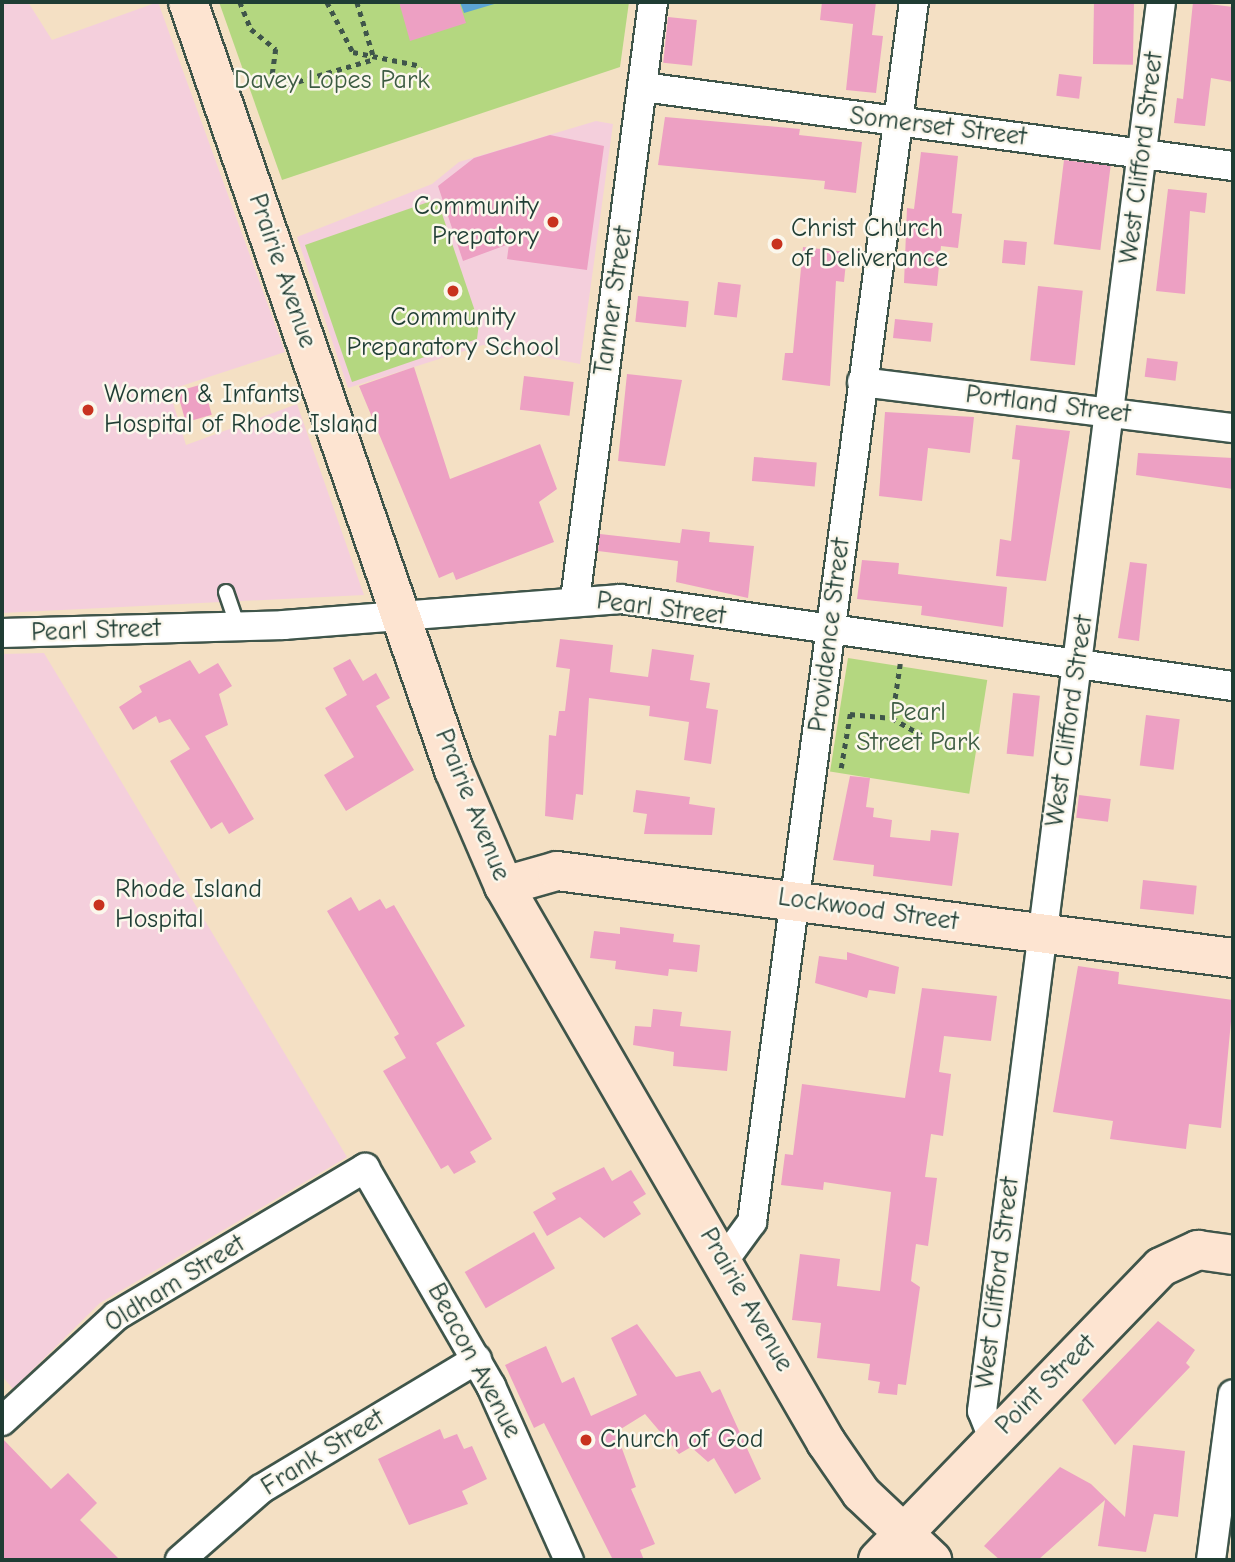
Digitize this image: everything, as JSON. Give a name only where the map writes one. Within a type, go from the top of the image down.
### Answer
[{"type":"street","name":"Prairie Avenue","points":[[188,2],[454,770],[504,886],[726,1259],[827,1442],[890,1549],[932,1560]]},
{"type":"street","name":"Tanner Street","points":[[575,600],[653,2]]},
{"type":"street","name":"Providence Street","points":[[726,1259],[752,1222],[914,2]]},
{"type":"street","name":"West Clifford Street","points":[[993,1438],[982,1411],[1041,934],[1112,413],[1161,2]]},
{"type":"street","name":"Somerset Street","points":[[643,88],[1233,166]]},
{"type":"street","name":"Portland Street","points":[[862,382],[1233,428]]},
{"type":"street","name":"Pearl Street","points":[[2,633],[238,627],[575,600],[620,599],[830,634],[1233,686]]},
{"type":"street","name":"Lockwood Street","points":[[504,886],[557,871],[795,898],[1041,934],[1233,958]]},
{"type":"street","name":"Beacon Avenue","points":[[365,1168],[477,1359],[567,1559]]},
{"type":"street","name":"Oldham Street","points":[[2,1421],[116,1316],[365,1168]]},
{"type":"street","name":"Point Street","points":[[890,1549],[993,1438],[1161,1267],[1198,1250],[1233,1255]]},
{"type":"street","name":"Frank Street","points":[[180,1560],[261,1489],[477,1359]]},
{"type":"street","points":[[1211,1560],[1233,1394]]},
{"type":"lane","points":[[226,592],[238,627]]},
{"type":"path","points":[[240,2],[251,29],[276,49],[272,79],[279,87],[374,59]]},
{"type":"path","points":[[327,2],[353,52],[374,59],[422,66]]},
{"type":"path","points":[[357,2],[374,59]]},
{"type":"path","points":[[892,718],[903,644]]},
{"type":"path","points":[[841,768],[850,714],[892,718],[922,735]]},
{"type":"shaded area","name":"Women & Infants Hospital of Rhode Island","points":[[2,2],[28,2],[52,40],[158,2],[285,352],[169,390],[186,445],[297,404],[364,595],[2,613]]},
{"type":"shaded area","name":"Community Preparatory School","points":[[596,121],[613,124],[580,364],[483,345],[348,388],[297,237],[432,184],[459,162]]},
{"type":"shaded area","name":"Rhode Island Hospital","points":[[44,653],[347,1157],[100,1303],[13,1389],[2,1376],[2,654]]},
{"type":"green space","name":"Davey Lopes Park","points":[[219,2],[629,2],[620,67],[282,180]]},
{"type":"green space","points":[[437,199],[479,323],[477,339],[352,382],[305,245]]},
{"type":"green space","name":"Pearl Street Park","points":[[848,658],[987,680],[969,794],[830,772]]},
{"type":"water","points":[[460,2],[501,2],[464,13]]},
{"type":"building","points":[[399,2],[459,2],[466,23],[410,41]]},
{"type":"building","points":[[822,2],[876,2],[872,35],[883,36],[876,93],[846,90],[853,24],[820,20]]},
{"type":"building","points":[[1094,2],[1134,3],[1133,65],[1093,64]]},
{"type":"building","points":[[1193,2],[1233,7],[1233,82],[1211,78],[1205,126],[1174,123],[1177,98],[1183,99]]},
{"type":"building","points":[[668,17],[697,20],[692,66],[663,63]]},
{"type":"building","points":[[1059,74],[1082,77],[1079,99],[1056,96]]},
{"type":"building","points":[[665,117],[800,129],[799,135],[862,142],[856,193],[824,189],[825,181],[658,165]]},
{"type":"building","name":"Community Prepatory","points":[[550,135],[604,146],[587,270],[507,259],[509,244],[463,261],[438,186],[474,158]]},
{"type":"building","points":[[921,152],[958,156],[952,213],[962,214],[958,248],[941,246],[937,286],[904,283],[907,208],[914,209]]},
{"type":"building","points":[[1064,160],[1111,166],[1100,250],[1054,244]]},
{"type":"building","points":[[1168,189],[1207,193],[1205,213],[1190,211],[1185,294],[1156,291]]},
{"type":"building","points":[[1004,240],[1027,242],[1025,265],[1002,263]]},
{"type":"building","points":[[803,247],[847,252],[844,282],[836,281],[830,386],[782,380],[785,353],[793,353]]},
{"type":"building","points":[[718,282],[741,285],[737,318],[714,315]]},
{"type":"building","points":[[1038,286],[1083,291],[1075,365],[1030,361]]},
{"type":"building","points":[[638,296],[689,301],[686,327],[635,322]]},
{"type":"building","points":[[895,319],[933,323],[931,342],[893,338]]},
{"type":"building","points":[[1147,358],[1178,362],[1175,381],[1145,377]]},
{"type":"building","points":[[414,367],[450,479],[540,444],[557,489],[539,502],[554,542],[456,580],[453,572],[439,578],[359,386]]},
{"type":"building","points":[[627,374],[682,380],[665,466],[618,461]]},
{"type":"building","points":[[524,376],[574,382],[569,416],[520,410]]},
{"type":"building","points":[[203,384],[212,415],[186,422],[177,391]]},
{"type":"building","points":[[885,412],[974,417],[970,453],[928,448],[922,501],[879,496]]},
{"type":"building","points":[[1016,425],[1070,431],[1046,581],[996,576],[1000,539],[1011,541],[1020,460],[1012,459]]},
{"type":"building","points":[[1138,453],[1233,458],[1233,489],[1136,475]]},
{"type":"building","points":[[754,457],[817,462],[815,486],[752,481]]},
{"type":"building","points":[[682,529],[710,532],[709,542],[754,546],[748,598],[676,582],[678,561],[598,551],[600,534],[680,543]]},
{"type":"building","points":[[862,560],[899,563],[898,574],[1007,587],[1003,627],[921,615],[922,606],[857,599]]},
{"type":"building","points":[[1130,562],[1147,564],[1139,641],[1118,638]]},
{"type":"building","points":[[560,639],[613,645],[610,672],[648,677],[652,649],[694,655],[690,680],[710,683],[706,708],[718,710],[711,764],[684,760],[689,722],[649,716],[650,706],[589,698],[583,795],[576,794],[573,820],[545,816],[549,735],[556,736],[559,711],[565,711],[570,669],[556,667]]},
{"type":"building","points":[[350,659],[363,681],[376,673],[390,698],[376,706],[414,770],[346,811],[324,775],[354,757],[325,708],[347,695],[333,668]]},
{"type":"building","points":[[190,660],[199,674],[218,663],[232,686],[219,694],[228,725],[205,736],[254,819],[229,834],[222,822],[211,829],[170,761],[190,749],[170,719],[159,723],[156,716],[133,730],[119,707],[142,692],[139,686]]},
{"type":"building","points":[[1013,693],[1040,696],[1033,756],[1007,754]]},
{"type":"building","points":[[1146,715],[1180,719],[1174,770],[1140,766]]},
{"type":"building","points":[[850,776],[870,778],[866,807],[874,808],[873,817],[892,820],[890,837],[930,841],[931,830],[959,833],[952,886],[873,876],[874,865],[833,860]]},
{"type":"building","points":[[636,790],[690,797],[689,804],[715,808],[712,835],[644,834],[647,814],[633,812]]},
{"type":"building","points":[[1079,795],[1111,799],[1108,822],[1076,818]]},
{"type":"building","points":[[1143,880],[1197,886],[1194,914],[1140,909]]},
{"type":"building","points":[[351,897],[359,911],[380,899],[386,909],[394,905],[465,1026],[436,1043],[492,1139],[470,1152],[476,1162],[454,1174],[448,1165],[441,1169],[383,1071],[406,1058],[394,1037],[399,1034],[327,911]]},
{"type":"building","points":[[620,927],[674,934],[673,942],[700,945],[697,972],[669,969],[668,976],[615,969],[616,961],[590,958],[594,931],[620,934]]},
{"type":"building","points":[[847,952],[899,967],[895,994],[869,990],[867,998],[815,983],[819,956],[847,960]]},
{"type":"building","points":[[1078,966],[1119,972],[1118,984],[1233,1000],[1221,1128],[1189,1124],[1186,1149],[1110,1139],[1113,1121],[1053,1112]]},
{"type":"building","points":[[922,988],[997,996],[991,1041],[944,1036],[939,1072],[951,1074],[943,1136],[931,1134],[925,1177],[937,1178],[928,1246],[916,1244],[911,1281],[920,1287],[906,1385],[898,1384],[897,1395],[878,1393],[880,1382],[868,1380],[870,1364],[817,1358],[821,1323],[792,1320],[800,1254],[840,1259],[837,1286],[880,1291],[891,1192],[824,1182],[823,1190],[781,1185],[785,1154],[793,1155],[802,1084],[905,1098]]},
{"type":"building","points":[[653,1009],[682,1012],[680,1026],[731,1031],[727,1071],[673,1066],[674,1052],[633,1045],[635,1026],[651,1027]]},
{"type":"building","points":[[604,1167],[612,1181],[631,1170],[646,1194],[633,1202],[641,1214],[604,1238],[580,1217],[547,1236],[533,1212],[556,1199],[552,1193]]},
{"type":"building","points":[[534,1232],[555,1268],[486,1308],[465,1272]]},
{"type":"building","points":[[1158,1321],[1195,1350],[1186,1363],[1190,1367],[1115,1445],[1082,1400]]},
{"type":"building","points":[[637,1324],[676,1377],[700,1371],[712,1393],[720,1389],[761,1479],[735,1494],[714,1458],[708,1462],[691,1447],[679,1454],[645,1414],[616,1432],[636,1487],[631,1489],[655,1544],[640,1550],[644,1560],[613,1560],[544,1423],[534,1428],[505,1365],[546,1346],[562,1383],[574,1377],[591,1416],[637,1395],[611,1338]]},
{"type":"building","points":[[440,1429],[444,1439],[457,1434],[464,1449],[472,1446],[487,1479],[462,1491],[468,1504],[409,1525],[378,1459]]},
{"type":"building","points":[[2,1438],[51,1489],[68,1473],[97,1503],[80,1520],[120,1560],[2,1560]]},
{"type":"building","points":[[1133,1445],[1185,1451],[1178,1517],[1154,1514],[1146,1552],[1098,1546],[1105,1500],[1038,1560],[1000,1560],[984,1546],[1060,1467],[1091,1484],[1125,1517]]},
{"type":"place","name":"Community Prepatory","points":[[553,222]]},
{"type":"place","name":"Christ Church of Deliverance","points":[[777,244]]},
{"type":"place","name":"Community Preparatory School","points":[[453,291]]},
{"type":"place","name":"Women & Infants Hospital of Rhode Island","points":[[88,410]]},
{"type":"place","name":"Rhode Island Hospital","points":[[99,905]]},
{"type":"place","name":"Church of God","points":[[586,1440]]}]
